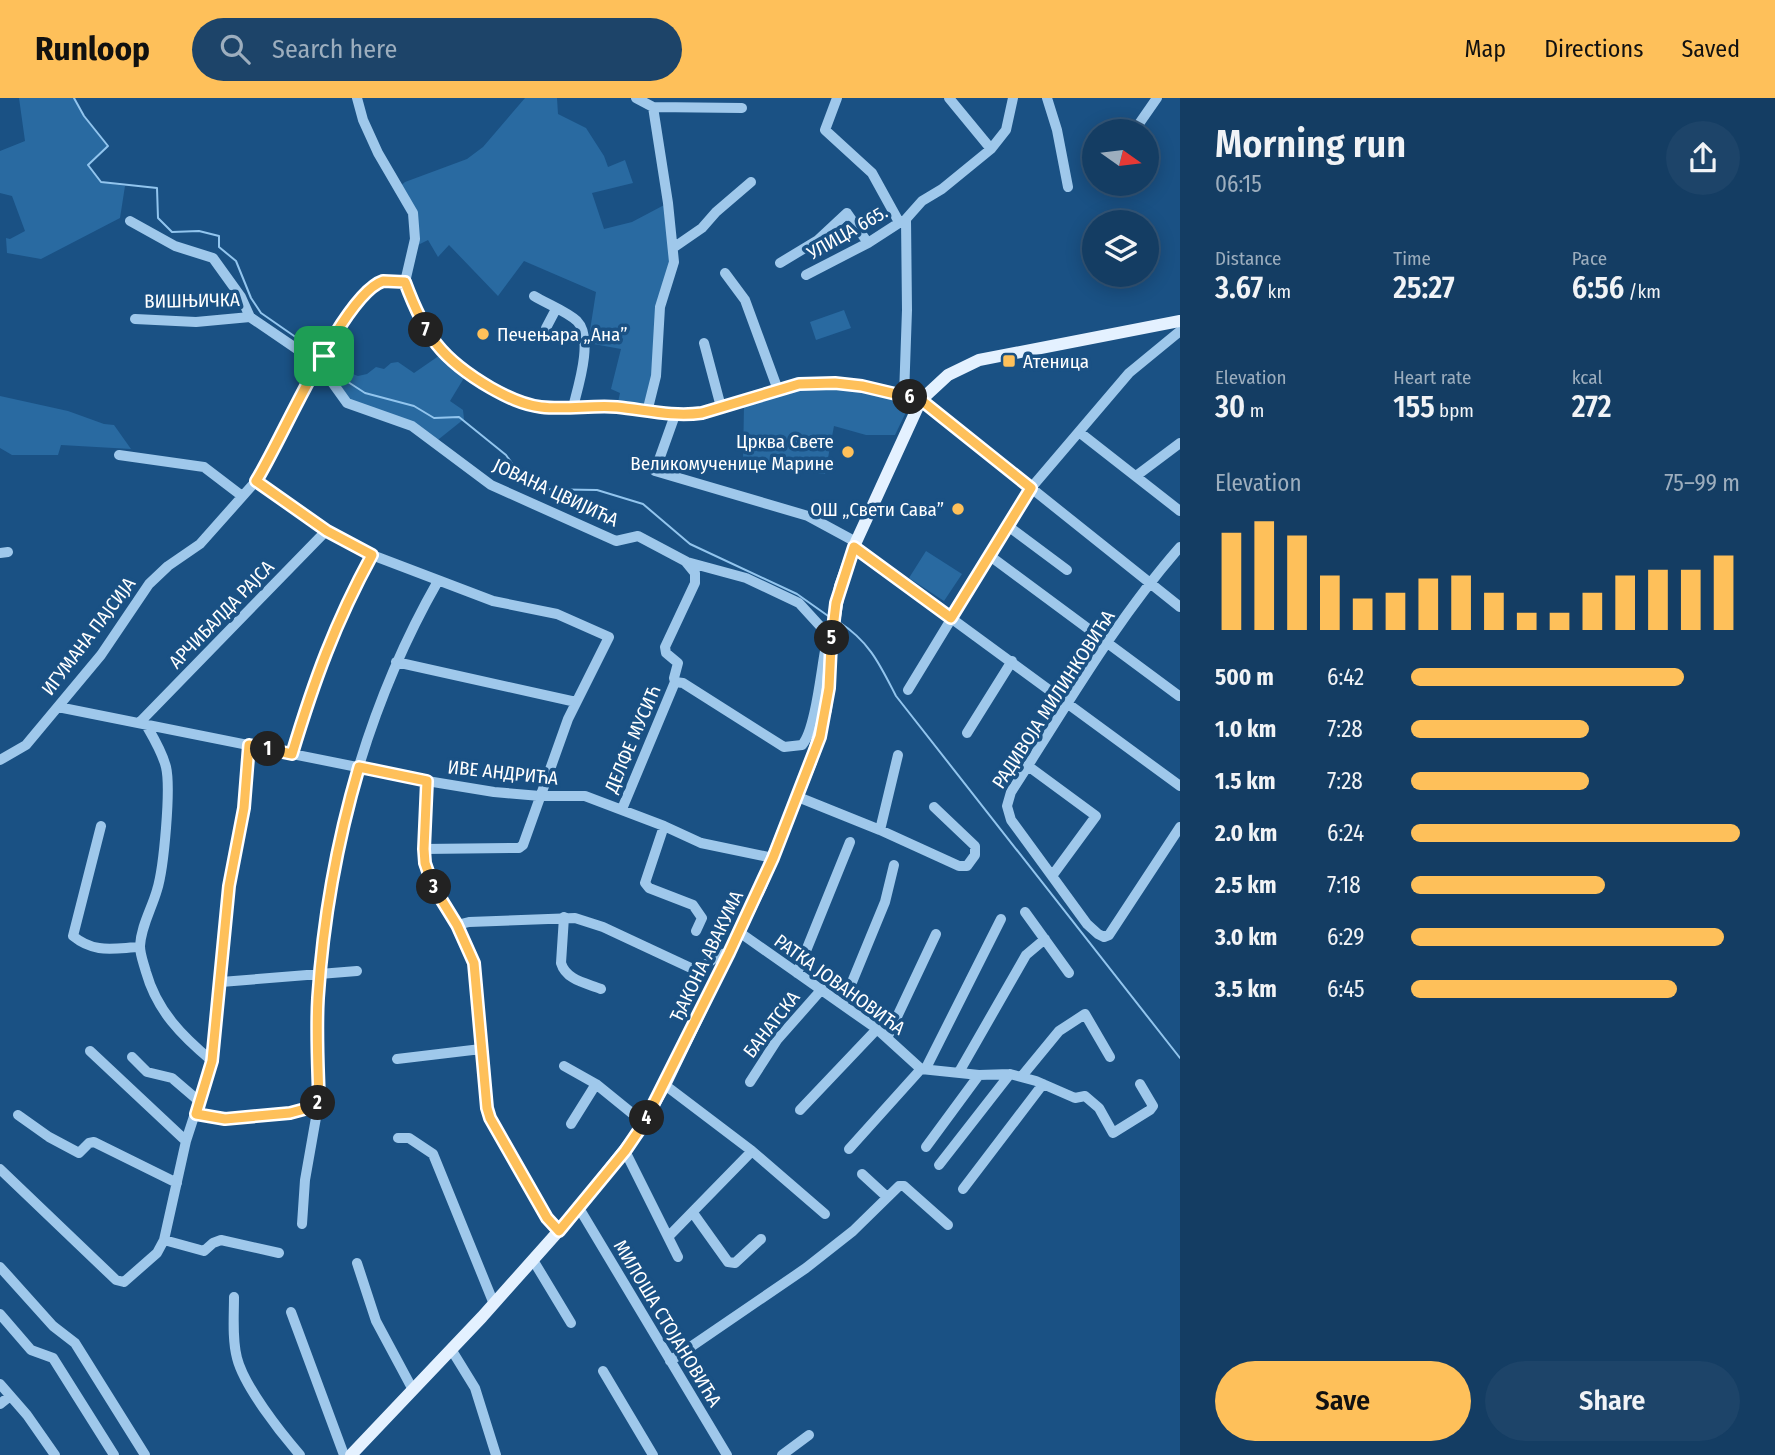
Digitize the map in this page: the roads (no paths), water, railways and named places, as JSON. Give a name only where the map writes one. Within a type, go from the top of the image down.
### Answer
[{"type":"main road","points":[[921,400],[948,375],[979,360],[1180,321]]},
{"type":"main road","name":"ЂАКОНА АВАКУМА","points":[[351,1455],[494,1304],[579,1208],[625,1151],[665,1085],[739,932],[798,797],[820,737],[826,709],[832,637],[840,586],[855,545],[921,400]]},
{"type":"street","points":[[357,98],[363,120],[378,153],[413,213],[415,239],[405,282],[418,317],[447,358],[467,373],[498,392],[526,404],[548,408],[617,407],[675,415],[702,413],[799,384],[850,384],[921,400],[1180,607]]},
{"type":"street","points":[[636,98],[653,107],[742,108]]},
{"type":"street","points":[[837,98],[825,130],[872,173],[902,221],[907,310],[904,396]]},
{"type":"street","points":[[949,98],[992,149],[1006,130],[1013,98]]},
{"type":"street","points":[[1047,98],[1057,130],[1068,187]]},
{"type":"street","points":[[1142,119],[1157,98]]},
{"type":"street","points":[[647,412],[656,376],[660,307],[671,276],[673,248],[653,107]]},
{"type":"street","name":"УЛИЦА 665.","points":[[806,275],[868,243],[902,221],[922,201],[942,190],[992,149]]},
{"type":"street","points":[[673,248],[702,228],[751,182]]},
{"type":"street","points":[[780,263],[817,240],[847,214],[868,243]]},
{"type":"street","points":[[130,221],[175,246],[213,258],[241,297],[250,317]]},
{"type":"street","points":[[724,273],[745,300],[778,390]]},
{"type":"street","name":"ИГУМАНА ПАЈСИЈА","points":[[0,760],[26,745],[100,655],[149,584],[168,566],[200,544],[256,481],[341,324],[372,286],[383,281],[405,282]]},
{"type":"street","points":[[534,296],[579,324],[585,346],[573,407]]},
{"type":"street","points":[[545,328],[556,309]]},
{"type":"street","name":"ВИШЊИЧКА","points":[[135,319],[196,322],[250,317]]},
{"type":"street","name":"ЈОВАНА ЦВИЈИЋА","points":[[250,317],[318,364],[347,403],[412,426],[492,485],[616,541],[638,536],[687,562],[746,578],[799,603],[832,637]]},
{"type":"street","points":[[1156,326],[1163,345]]},
{"type":"street","points":[[908,690],[1031,488],[1129,373],[1180,331]]},
{"type":"street","points":[[704,343],[721,407]]},
{"type":"street","points":[[675,415],[655,471],[808,516],[855,545],[1180,786]]},
{"type":"street","points":[[1079,432],[1180,511]]},
{"type":"street","points":[[1136,476],[1180,443]]},
{"type":"street","points":[[119,456],[204,467],[242,496]]},
{"type":"street","points":[[256,481],[327,531],[372,555],[493,601],[556,614],[609,637],[568,719],[523,845],[519,848],[424,849]]},
{"type":"street","points":[[1007,526],[1067,570]]},
{"type":"street","name":"АРЧИБАЛДА РАЈСА","points":[[142,723],[327,531]]},
{"type":"street","name":"РАДИВОЈА МИЛИНКОВИЋА","points":[[1180,547],[1107,645],[1007,799],[1007,813],[1087,924],[1104,937],[1109,935],[1180,827]]},
{"type":"street","points":[[292,754],[328,642],[372,555]]},
{"type":"street","points":[[990,556],[1179,696]]},
{"type":"street","points":[[687,562],[687,566],[695,573],[695,583],[664,646],[667,653],[678,663],[675,682],[683,683],[783,747],[802,745],[805,742],[825,651],[832,637]]},
{"type":"street","points":[[302,1224],[306,1171],[319,1100],[320,974],[345,815],[396,662],[438,581]]},
{"type":"street","points":[[967,733],[1012,661]]},
{"type":"street","points":[[396,662],[576,702]]},
{"type":"street","name":"ДЕЛФЕ МУСИЋ","points":[[622,809],[675,682]]},
{"type":"street","name":"ИВЕ АНДРИЋА","points":[[58,707],[427,781],[540,796],[585,796],[664,825],[701,843],[773,858]]},
{"type":"street","points":[[142,723],[159,747],[167,775],[163,867],[140,947],[149,984],[157,1003],[189,1041],[212,1061]]},
{"type":"street","points":[[0,1169],[116,1280],[124,1282],[157,1253],[164,1240],[186,1141],[212,1061],[229,886],[244,808],[249,745]]},
{"type":"street","points":[[880,830],[898,755]]},
{"type":"street","points":[[1028,766],[1096,816],[1052,876]]},
{"type":"street","points":[[427,781],[425,863],[433,886],[457,925],[474,963],[487,1108],[490,1118],[547,1218],[559,1231]]},
{"type":"street","points":[[798,797],[959,866],[967,866],[975,855],[975,846],[934,807]]},
{"type":"street","points":[[664,825],[646,883],[649,888],[696,907],[702,918],[696,931]]},
{"type":"street","points":[[101,826],[73,936],[86,946],[105,949],[140,947]]},
{"type":"street","points":[[797,973],[850,842]]},
{"type":"street","points":[[843,1004],[885,902],[894,865]]},
{"type":"street","points":[[1025,912],[1069,973]]},
{"type":"street","points":[[457,925],[564,917],[586,921],[693,970],[702,968],[719,955],[729,953]]},
{"type":"street","points":[[564,917],[561,963],[563,970],[570,976],[601,989]]},
{"type":"street","points":[[849,1149],[923,1069],[1001,919]]},
{"type":"street","name":"РАТКА ЈОВАНОВИЋА","points":[[739,932],[877,1029],[923,1069]]},
{"type":"street","points":[[887,1038],[936,934]]},
{"type":"street","points":[[959,1072],[1026,955],[1045,939]]},
{"type":"street","points":[[221,982],[357,971]]},
{"type":"street","name":"БАНАТСКА","points":[[750,1082],[777,1040],[822,989]]},
{"type":"street","points":[[1022,1076],[1059,1031],[1085,1014],[1110,1057]]},
{"type":"street","points":[[800,1110],[877,1029]]},
{"type":"street","points":[[397,1059],[481,1049]]},
{"type":"street","points":[[90,1051],[186,1141]]},
{"type":"street","points":[[132,1057],[147,1072],[172,1078],[200,1102]]},
{"type":"street","points":[[564,1066],[596,1084],[644,1123]]},
{"type":"street","points":[[923,1069],[1022,1076],[1075,1098],[1084,1096],[1099,1108],[1113,1133],[1150,1110],[1153,1105],[1140,1084]]},
{"type":"street","points":[[939,1166],[1010,1074]]},
{"type":"street","points":[[926,1147],[979,1075]]},
{"type":"street","points":[[571,1124],[596,1084]]},
{"type":"street","points":[[963,1189],[1043,1084]]},
{"type":"street","points":[[665,1085],[752,1151],[825,1214]]},
{"type":"street","points":[[196,1114],[225,1119],[290,1113],[316,1106]]},
{"type":"street","points":[[19,1115],[49,1137],[79,1153],[89,1143],[94,1142],[177,1183]]},
{"type":"street","points":[[398,1138],[409,1138],[433,1154],[494,1304]]},
{"type":"street","points":[[625,1151],[678,1258]]},
{"type":"street","points":[[668,1237],[752,1151]]},
{"type":"street","points":[[862,1174],[887,1197]]},
{"type":"street","points":[[670,1361],[806,1268],[853,1231],[900,1186],[904,1186],[948,1225]]},
{"type":"street","name":"МИЛОША СТОЈАНОВИЋА","points":[[579,1208],[727,1455]]},
{"type":"street","points":[[692,1213],[728,1262],[735,1263],[761,1239]]},
{"type":"street","points":[[164,1240],[204,1251],[221,1240],[279,1253]]},
{"type":"street","points":[[533,1260],[571,1323]]},
{"type":"street","points":[[357,1263],[376,1321],[413,1390]]},
{"type":"street","points":[[0,1267],[53,1326],[75,1343],[145,1455]]},
{"type":"street","points":[[234,1297],[236,1357],[244,1377],[282,1434],[300,1455]]},
{"type":"street","points":[[291,1312],[344,1455]]},
{"type":"street","points":[[0,1314],[31,1350],[53,1359],[114,1455]]},
{"type":"street","points":[[451,1349],[475,1388],[496,1455]]},
{"type":"street","points":[[603,1371],[653,1455]]},
{"type":"street","points":[[0,1384],[55,1455]]},
{"type":"street","points":[[0,1404],[10,1396]]},
{"type":"street","points":[[782,1455],[809,1435]]},
{"type":"waterway","points":[[74,98],[84,116],[108,146],[88,165],[101,182],[157,188],[158,218],[172,232],[199,231],[219,236],[219,247],[236,261],[251,298],[261,313],[320,354]]},
{"type":"waterway","points":[[327,360],[341,368],[345,380],[365,393],[414,406],[434,418],[459,417],[506,455],[534,489],[597,490],[643,504],[690,544],[797,594],[831,618]]},
{"type":"waterway","points":[[839,622],[866,646],[896,696],[1180,1058]]},
{"type":"place","name":"Печењара „Ана”","points":[[483,334]]},
{"type":"place","name":"Атеница","points":[[1009,361]]},
{"type":"place","name":"Црква Свете Великомученице Марине","points":[[848,452]]},
{"type":"place","name":"ОШ „Свети Сава”","points":[[958,509]]}]
